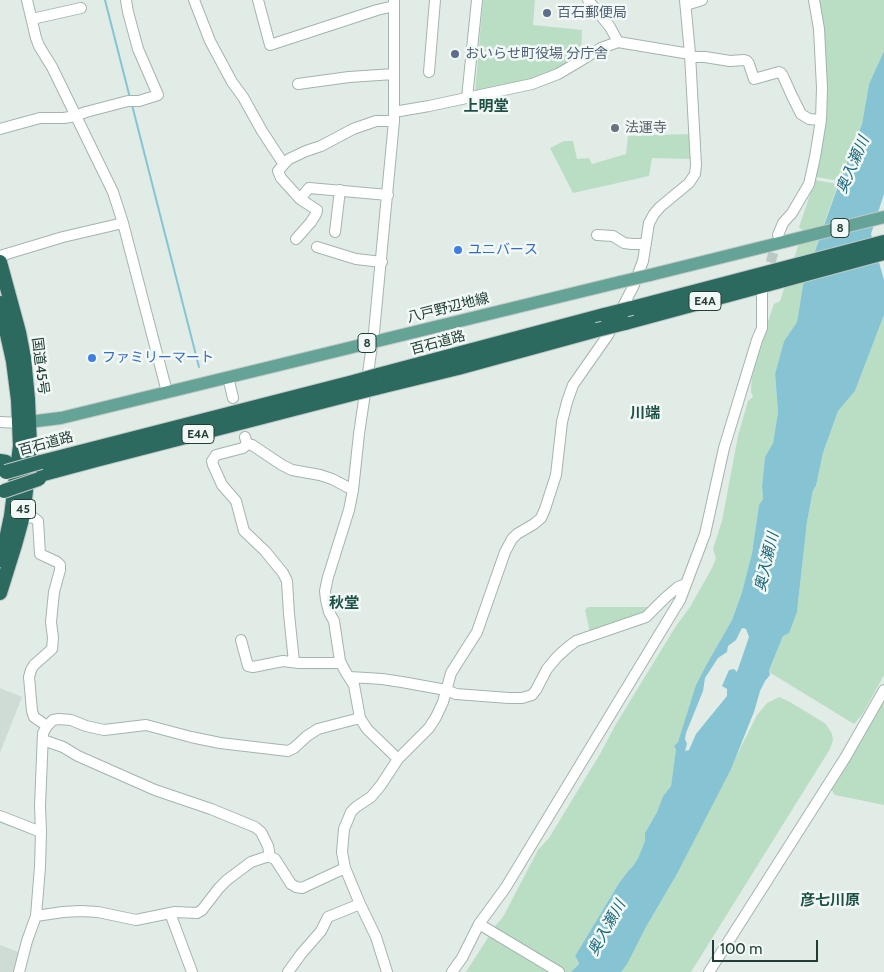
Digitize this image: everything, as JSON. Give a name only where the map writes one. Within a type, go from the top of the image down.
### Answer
[{"type":"highway","name":"百石道路","points":[[377,382],[458,368],[625,323],[884,242]]},
{"type":"highway","name":"百石道路","points":[[40,469],[62,457],[377,382],[632,308],[884,253]]},
{"type":"highway","name":"国道45号","points":[[0,262],[24,358],[24,423],[28,464],[22,516],[0,593]]},
{"type":"highway","name":"国道45号","points":[[0,303],[24,423],[11,516],[0,560]]},
{"type":"highway","name":"E4A","points":[[40,469],[96,460],[357,387]]},
{"type":"highway","points":[[2,478],[40,469]]},
{"type":"highway","points":[[2,478],[40,469]]},
{"type":"main road","name":"八戸野辺地線","points":[[24,423],[61,418],[884,218]]},
{"type":"street","points":[[27,0],[39,46],[52,67],[113,192],[123,223],[167,392]]},
{"type":"street","points":[[0,129],[40,118],[75,116],[158,95],[138,49],[126,0]]},
{"type":"street","points":[[194,0],[204,29],[214,49],[262,131],[285,163]]},
{"type":"street","points":[[258,0],[270,45],[394,3],[394,117],[382,262],[353,490],[325,591],[329,612],[334,621],[341,663],[354,685],[360,718],[367,729],[398,759]]},
{"type":"street","points":[[429,72],[435,0]]},
{"type":"street","points":[[468,98],[477,0]]},
{"type":"street","points":[[588,0],[610,27],[618,42]]},
{"type":"street","points":[[387,972],[376,937],[345,868],[342,852],[344,829],[350,812],[371,797],[382,785],[398,759],[429,728],[439,710],[451,674],[477,632],[505,552],[512,538],[534,524],[541,518],[545,510],[556,475],[562,422],[573,385],[608,335],[626,302],[644,261],[649,224],[660,207],[689,183],[695,174],[690,55],[685,2],[702,0]]},
{"type":"street","points":[[778,234],[783,223],[792,213],[809,184],[821,120],[822,88],[819,29],[814,0]]},
{"type":"street","points":[[32,19],[81,8]]},
{"type":"street","points":[[296,239],[311,222],[317,210],[300,199],[279,174],[278,171],[289,159],[321,146],[353,129],[376,121],[532,84],[558,74],[601,48],[618,42],[730,61],[744,60],[749,64],[754,80],[779,72],[783,76],[801,114],[809,119],[821,120]]},
{"type":"street","points":[[298,84],[349,77],[394,74]]},
{"type":"street","points":[[300,199],[309,188],[388,195]]},
{"type":"street","points":[[335,232],[340,190]]},
{"type":"street","points":[[0,256],[62,237],[123,223]]},
{"type":"street","points":[[597,235],[613,236],[624,243],[646,244]]},
{"type":"street","points":[[317,247],[356,259],[382,262]]},
{"type":"street","points":[[452,972],[506,887],[680,600],[705,534],[724,448],[762,328],[762,294]]},
{"type":"street","points":[[228,377],[233,398]]},
{"type":"street","points":[[0,422],[24,423]]},
{"type":"street","points":[[294,662],[287,581],[283,573],[265,551],[244,531],[236,501],[222,485],[213,466],[213,458],[216,455],[243,448],[246,441],[292,470],[320,475],[353,490]]},
{"type":"street","points":[[22,516],[34,518],[38,521],[40,554],[60,565],[54,592],[51,622],[52,649],[34,665],[30,670],[29,677],[34,717],[46,726]]},
{"type":"street","points":[[350,677],[382,679],[446,690],[456,694],[522,698],[532,695],[547,669],[557,657],[576,641],[646,617],[678,587],[686,584]]},
{"type":"street","points":[[241,640],[248,666],[253,667],[283,661],[341,663]]},
{"type":"street","points":[[709,972],[845,758],[884,690]]},
{"type":"street","points":[[19,972],[26,941],[36,916],[42,832],[40,806],[43,734],[46,726],[53,720],[71,720],[104,730],[146,726],[210,741],[288,751],[318,729],[360,718]]},
{"type":"street","points":[[43,740],[63,747],[78,756],[154,790],[211,809],[255,827],[261,832],[268,846],[270,857]]},
{"type":"street","points":[[0,816],[42,832]]},
{"type":"street","points":[[36,916],[81,911],[98,912],[136,920],[175,912],[197,913],[202,910],[227,880],[251,862],[270,857],[274,859],[291,884],[302,888],[345,868]]},
{"type":"street","points":[[288,972],[321,931],[328,917],[360,904]]},
{"type":"street","points":[[170,913],[192,972]]},
{"type":"street","points":[[482,925],[559,972]]},
{"type":"shaded area","points":[[0,688],[22,697],[0,753]]},
{"type":"shaded area","points":[[0,945],[21,953],[16,972],[0,972]]},
{"type":"green space","points":[[483,0],[535,0],[533,25],[582,30],[581,56],[558,69],[532,80],[475,92]]},
{"type":"green space","points":[[818,0],[884,0],[884,51],[869,84],[862,124],[839,181],[816,177],[824,125]]},
{"type":"green space","points":[[690,134],[692,159],[652,158],[649,176],[573,193],[550,148],[564,141],[573,141],[577,159],[589,158],[592,164],[626,154],[628,136]]},
{"type":"green space","points":[[815,180],[838,184],[803,285],[797,322],[784,341],[775,374],[778,412],[773,443],[765,457],[762,485],[763,499],[759,505],[752,553],[742,592],[732,620],[709,660],[678,742],[674,746],[676,750],[671,786],[663,796],[657,812],[645,833],[645,841],[638,858],[619,883],[575,956],[579,964],[571,972],[466,972],[503,917],[538,850],[549,838],[616,724],[676,626],[690,607],[712,568],[716,558],[713,549],[722,521],[738,436],[748,401],[753,397],[751,392],[752,369],[774,304],[780,301],[803,231],[799,227]]},
{"type":"green space","points":[[884,315],[884,675],[862,715],[854,724],[769,672],[783,636],[797,612],[807,522],[823,453],[838,411],[855,391]]},
{"type":"green space","points":[[588,607],[650,607],[637,619],[590,632],[585,610]]},
{"type":"green space","points":[[779,697],[826,724],[833,740],[830,749],[691,972],[621,972],[677,874],[757,715],[767,703]]},
{"type":"green space","points":[[884,697],[884,805],[835,795],[830,787]]},
{"type":"water","name":"奥入瀬川","points":[[884,51],[884,194],[871,234],[884,280],[884,315],[855,391],[838,411],[823,453],[807,522],[797,612],[789,633],[783,636],[769,671],[770,675],[760,691],[754,712],[731,769],[677,874],[627,964],[621,972],[571,972],[579,964],[575,956],[619,883],[638,858],[645,841],[645,833],[657,812],[663,796],[671,786],[676,750],[674,746],[678,742],[696,685],[732,620],[742,592],[752,553],[759,505],[763,499],[762,486],[765,457],[773,443],[778,412],[775,374],[784,341],[797,322],[803,285],[862,124],[869,84]],"holes":[[[742,628],[746,629],[749,637],[737,672],[734,669],[729,670],[722,686],[727,689],[727,696],[696,734],[689,750],[685,751],[687,744],[685,739],[686,733],[703,691],[705,678],[718,658],[727,652],[728,646],[736,640]]]},
{"type":"waterway","points":[[105,0],[130,98]]},
{"type":"waterway","points":[[132,105],[199,367]]},
{"type":"tunnel","points":[[767,277],[777,238]]},
{"type":"place","name":"百石郵便局","points":[[547,13]]},
{"type":"place","name":"おいらせ町役場 分庁舎","points":[[455,54]]},
{"type":"place","name":"法運寺","points":[[615,128]]},
{"type":"place","name":"ユニバース","points":[[458,250]]},
{"type":"place","name":"ファミリーマート","points":[[92,358]]},
{"type":"district","name":"上明堂","points":[[486,107]]},
{"type":"district","name":"川端","points":[[645,414]]},
{"type":"district","name":"秋堂","points":[[344,604]]},
{"type":"district","name":"彦七川原","points":[[830,901]]}]
